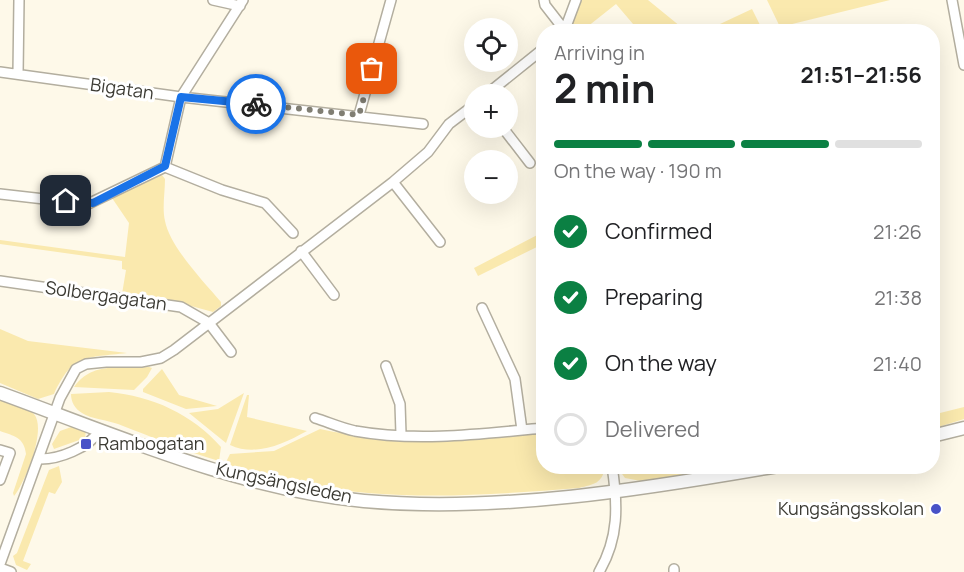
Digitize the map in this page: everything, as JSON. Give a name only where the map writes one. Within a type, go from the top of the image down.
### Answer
[{"type":"main road","name":"Kungsängsleden","points":[[0,393],[100,430],[242,477],[302,491],[364,501],[429,503],[497,501],[616,490],[724,474]]},
{"type":"main road","points":[[940,434],[964,428]]},
{"type":"street","points":[[18,74],[19,0]]},
{"type":"street","points":[[0,194],[93,203],[165,166],[181,97],[241,3],[213,0]]},
{"type":"street","points":[[359,115],[391,0]]},
{"type":"street","points":[[544,0],[545,5],[560,24]]},
{"type":"street","points":[[567,24],[576,0]]},
{"type":"street","points":[[952,0],[964,65]]},
{"type":"street","points":[[499,84],[536,55]]},
{"type":"street","name":"Bigatan","points":[[0,72],[181,97],[359,115],[423,124]]},
{"type":"street","points":[[11,572],[0,566],[55,413],[76,369],[86,364],[141,362],[161,358],[393,182],[428,152],[449,124],[464,113]]},
{"type":"street","points":[[511,138],[530,163]]},
{"type":"street","points":[[165,166],[222,190],[265,203],[293,233]]},
{"type":"street","points":[[393,182],[440,242]]},
{"type":"street","points":[[301,251],[334,295]]},
{"type":"street","name":"Solbergagatan","points":[[0,281],[181,307],[209,323],[231,352]]},
{"type":"street","points":[[482,308],[514,379],[522,430]]},
{"type":"street","points":[[386,366],[400,404],[401,434]]},
{"type":"street","points":[[315,418],[354,431],[401,434],[462,435],[536,429]]},
{"type":"street","points":[[38,459],[51,459],[86,444],[100,430]]},
{"type":"street","points":[[0,450],[10,453],[0,480]]},
{"type":"street","points":[[599,572],[614,539],[616,490],[613,474]]},
{"type":"shaded area","points":[[576,0],[648,0],[677,24],[633,24],[616,4],[591,24],[568,24]]},
{"type":"shaded area","points":[[767,0],[890,0],[792,24],[779,24]]},
{"type":"shaded area","points":[[752,9],[760,24],[720,24]]},
{"type":"shaded area","points":[[162,175],[165,179],[164,211],[168,231],[188,264],[221,302],[221,306],[213,312],[173,301],[122,294],[126,270],[122,269],[122,261],[0,244],[0,240],[125,257],[129,223],[112,198]]},
{"type":"shaded area","points":[[536,236],[536,247],[478,276],[474,268]]},
{"type":"shaded area","points":[[0,329],[28,341],[127,353],[82,360],[68,371],[54,394],[38,399],[0,383]]},
{"type":"shaded area","points":[[118,367],[152,368],[147,377],[134,390],[74,387],[89,373],[98,370]]},
{"type":"shaded area","points":[[162,369],[179,395],[217,406],[186,409],[143,392],[143,389]]},
{"type":"shaded area","points":[[109,392],[156,402],[184,416],[210,435],[221,447],[219,461],[118,424],[86,415],[75,407],[71,397],[71,394]]},
{"type":"shaded area","points":[[244,393],[226,443],[189,413],[218,409]]},
{"type":"shaded area","points":[[247,395],[249,395],[247,417],[307,431],[279,444],[259,449],[250,450],[230,445]]},
{"type":"shaded area","points":[[0,399],[27,408],[34,414],[37,421],[38,431],[33,456],[24,480],[14,496],[26,454],[21,441],[0,431]]},
{"type":"shaded area","points":[[964,407],[964,419],[940,426],[940,413]]},
{"type":"shaded area","points":[[74,426],[86,431],[85,438],[54,449],[52,444],[60,431]]},
{"type":"shaded area","points":[[320,429],[403,439],[459,439],[536,434],[536,474],[604,474],[593,484],[579,488],[444,496],[376,494],[343,490],[309,485],[225,464],[230,454],[274,451]]},
{"type":"shaded area","points":[[59,466],[62,482],[55,494],[49,492],[23,561],[31,564],[27,570],[16,565],[13,556],[17,553],[49,470]]},
{"type":"shaded area","points":[[622,474],[692,474],[641,481],[625,478]]},
{"type":"way so far","points":[[256,104],[359,115],[372,69]]},
{"type":"place","name":"Rambogatan","points":[[86,444]]},
{"type":"place","name":"Kungsängsskolan","points":[[936,509]]},
{"type":"route","points":[[66,201],[93,203],[165,166],[181,97],[256,104]]}]
